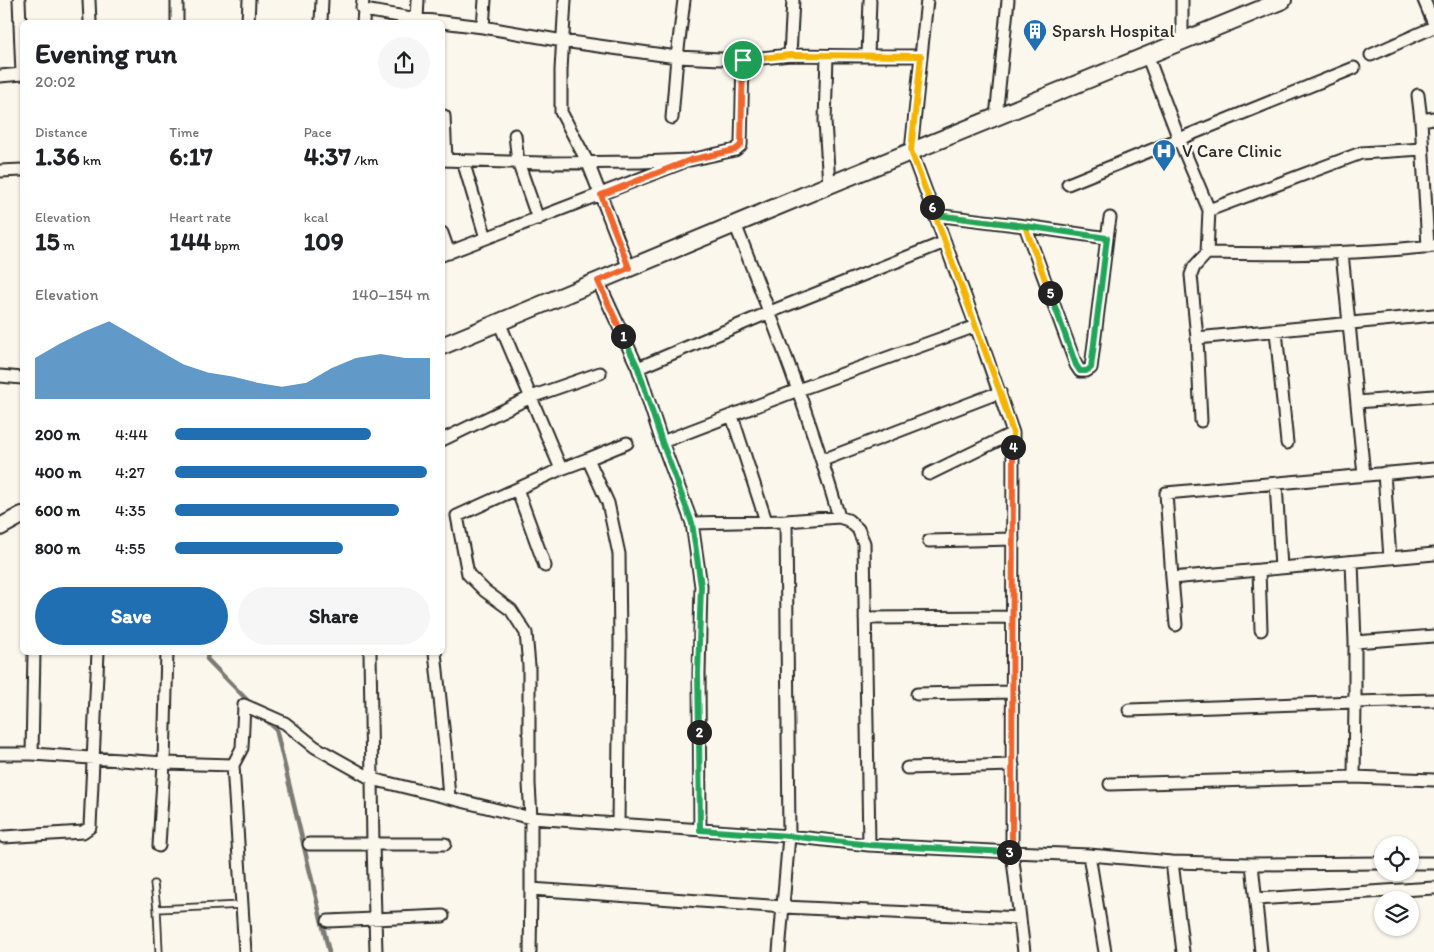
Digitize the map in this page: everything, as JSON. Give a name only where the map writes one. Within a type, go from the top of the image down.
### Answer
[{"type":"street","points":[[19,0],[20,25]]},
{"type":"street","points":[[89,0],[90,20]]},
{"type":"street","points":[[176,20],[177,0]]},
{"type":"street","points":[[248,20],[249,0]]},
{"type":"street","points":[[321,20],[322,0]]},
{"type":"street","points":[[417,19],[418,0]]},
{"type":"street","points":[[483,27],[485,0]]},
{"type":"street","points":[[565,0],[561,112],[588,163],[629,268]]},
{"type":"street","points":[[672,118],[684,0]]},
{"type":"street","points":[[790,55],[793,0]]},
{"type":"street","points":[[868,56],[870,0]]},
{"type":"street","points":[[927,0],[911,151],[1000,392],[1013,433],[1012,852],[1024,952]]},
{"type":"street","points":[[996,117],[1008,0]]},
{"type":"street","points":[[1182,0],[1182,41]]},
{"type":"street","points":[[445,345],[911,151],[1283,0]]},
{"type":"street","points":[[1370,55],[1434,26],[1424,0]]},
{"type":"street","points":[[363,20],[363,5],[425,20]]},
{"type":"street","points":[[445,22],[677,57],[743,60],[790,55],[921,56]]},
{"type":"street","points":[[1147,55],[1209,210],[1207,253],[1194,267],[1191,275],[1197,338],[1200,421]]},
{"type":"street","points":[[827,56],[825,121],[829,185]]},
{"type":"street","points":[[446,254],[690,160],[735,150],[741,145],[743,60]]},
{"type":"street","points":[[1068,184],[1354,68]]},
{"type":"street","points":[[0,76],[20,74]]},
{"type":"street","points":[[1207,253],[1342,253],[1431,246],[1418,95]]},
{"type":"street","points":[[1421,120],[1434,118]]},
{"type":"street","points":[[515,135],[518,162],[538,219]]},
{"type":"street","points":[[1209,210],[1361,153],[1422,149]]},
{"type":"street","points":[[445,160],[588,163],[690,160]]},
{"type":"street","points":[[463,161],[486,238]]},
{"type":"street","points":[[0,171],[20,170]]},
{"type":"street","points":[[935,215],[1107,238]]},
{"type":"street","points":[[1025,226],[1076,365],[1080,371],[1086,371],[1091,368],[1110,218]]},
{"type":"street","points":[[735,224],[770,312],[823,460],[839,517]]},
{"type":"street","points":[[638,368],[770,312],[945,242]]},
{"type":"street","points":[[1342,253],[1364,475]]},
{"type":"street","points":[[598,281],[638,368],[662,442],[692,523],[701,586],[698,673],[700,830]]},
{"type":"street","points":[[1197,338],[1434,315]]},
{"type":"street","points":[[499,322],[561,469]]},
{"type":"street","points":[[662,442],[798,390],[976,326]]},
{"type":"street","points":[[1276,331],[1287,443]]},
{"type":"street","points":[[445,439],[531,397],[600,373]]},
{"type":"street","points":[[0,376],[20,378]]},
{"type":"street","points":[[823,460],[1000,392]]},
{"type":"street","points":[[1357,402],[1434,396]]},
{"type":"street","points":[[732,416],[766,521]]},
{"type":"street","points":[[929,474],[1013,433]]},
{"type":"street","points":[[530,952],[531,818],[529,784],[529,666],[526,633],[511,610],[485,591],[468,574],[457,516],[561,469],[627,443]]},
{"type":"street","points":[[588,459],[608,503],[619,554],[618,824]]},
{"type":"street","points":[[1176,625],[1166,493],[1434,469]]},
{"type":"street","points":[[1384,473],[1390,558]]},
{"type":"street","points":[[1276,483],[1281,568]]},
{"type":"street","points":[[517,489],[545,566]]},
{"type":"street","points":[[0,527],[20,517]]},
{"type":"street","points":[[692,523],[786,521],[839,517],[848,520],[858,529],[864,543],[870,845]]},
{"type":"street","points":[[779,952],[789,836],[786,521]]},
{"type":"street","points":[[929,541],[1013,539]]},
{"type":"street","points":[[1172,578],[1434,554]]},
{"type":"street","points":[[1352,562],[1356,702],[1354,777]]},
{"type":"street","points":[[1259,570],[1261,630]]},
{"type":"street","points":[[865,618],[1013,618]]},
{"type":"street","points":[[1355,642],[1434,636]]},
{"type":"street","points":[[32,754],[34,655]]},
{"type":"street","points":[[4,838],[83,832],[90,827],[98,655]]},
{"type":"street","points":[[158,846],[164,763],[167,655]]},
{"type":"street","points":[[370,655],[376,952]]},
{"type":"street","points":[[435,655],[449,798]]},
{"type":"street","points":[[917,694],[1013,692]]},
{"type":"street","points":[[1129,710],[1434,700]]},
{"type":"street","points":[[245,952],[233,765],[242,748],[244,706],[285,723],[315,747],[372,779],[531,818],[789,836],[870,845],[1089,855],[1172,862],[1252,864],[1374,863]]},
{"type":"street","points":[[0,754],[32,754],[164,763],[233,765]]},
{"type":"street","points":[[907,768],[1013,766]]},
{"type":"street","points":[[1110,784],[1354,777],[1434,780]]},
{"type":"street","points":[[309,844],[445,844]]},
{"type":"street","points":[[1089,855],[1105,952]]},
{"type":"street","points":[[1172,862],[1183,952]]},
{"type":"street","points":[[1419,863],[1434,863]]},
{"type":"street","points":[[1252,864],[1261,952]]},
{"type":"street","points":[[1256,899],[1434,888]]},
{"type":"street","points":[[531,889],[784,907],[1020,918]]},
{"type":"street","points":[[328,921],[443,916]]},
{"type":"lane","points":[[154,884],[159,952]]},
{"type":"lane","points":[[157,909],[242,905]]},
{"type":"waterway","points":[[208,655],[207,659],[250,703]]},
{"type":"waterway","points":[[264,718],[276,729],[329,952]]},
{"type":"place","name":"Sparsh Hospital","points":[[1035,52]]},
{"type":"place","name":"V Care Clinic","points":[[1164,172]]},
{"type":"route","points":[[743,60],[741,145],[735,150],[690,160],[601,195],[629,268],[598,281],[638,368],[662,442],[692,523],[701,586],[698,673],[700,830],[789,836],[870,845],[1012,852],[1013,433],[1000,392],[935,215],[1025,226],[1076,365],[1080,371],[1086,371],[1091,368],[1107,238],[1025,226],[976,220],[935,215],[911,151],[921,56],[790,55],[743,60]]}]
